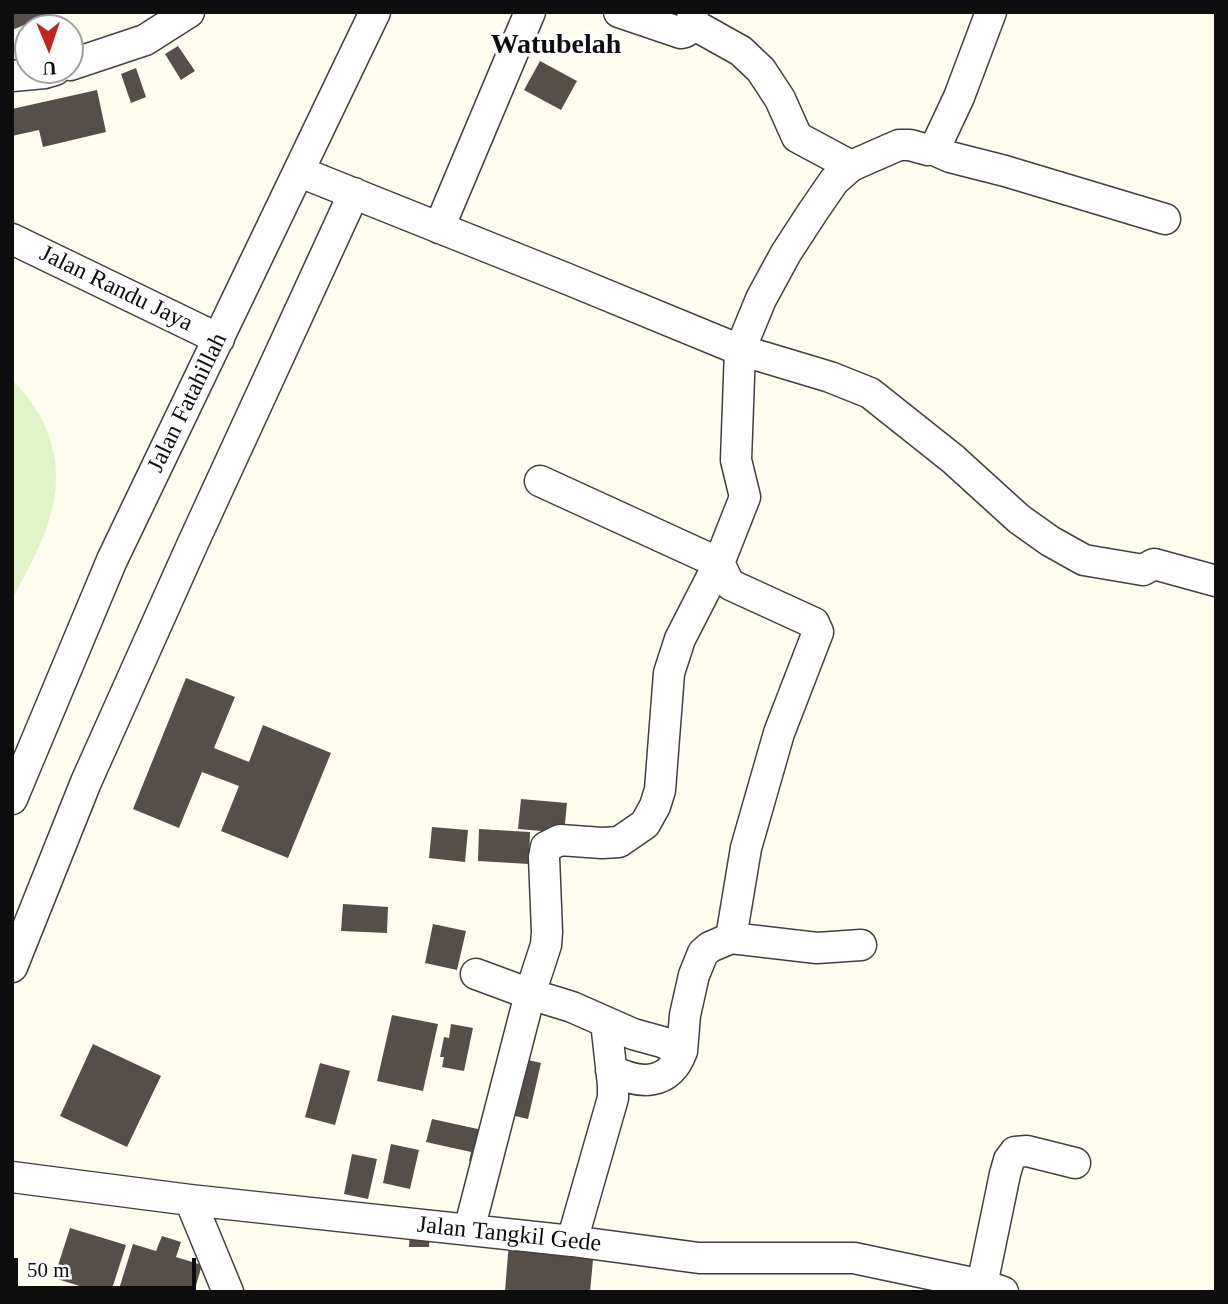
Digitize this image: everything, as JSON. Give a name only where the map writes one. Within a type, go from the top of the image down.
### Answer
[{"type":"street","points":[[91,64],[145,40],[189,12]]},
{"type":"street","name":"Jalan Fatahillah","points":[[12,799],[112,559],[375,12]]},
{"type":"street","points":[[439,228],[530,12]]},
{"type":"street","points":[[619,12],[681,33],[688,30],[692,18],[741,51],[761,70],[780,99],[797,137],[851,166]]},
{"type":"street","points":[[932,149],[941,138],[959,97],[991,12]]},
{"type":"street","points":[[469,1230],[530,994],[546,945],[546,847],[560,840],[619,842],[645,824],[655,806],[660,790],[669,673],[680,639],[719,563],[745,497],[736,460],[740,350],[761,299],[786,253],[834,181],[851,166],[899,145],[910,145],[932,149],[1165,219]]},
{"type":"street","points":[[300,172],[740,350],[830,377],[870,393],[953,459],[1029,527],[1084,560],[1143,570],[1154,564],[1216,581]]},
{"type":"street","points":[[12,967],[86,782],[193,542],[354,194]]},
{"type":"street","name":"Jalan Randu Jaya","points":[[12,239],[219,339]]},
{"type":"street","points":[[540,481],[719,563],[730,585],[814,623],[818,632],[779,733],[746,848],[731,938]]},
{"type":"street","points":[[611,1070],[638,1080],[647,1080],[660,1077],[677,1064],[682,1051],[685,1015],[694,975],[702,953],[710,947],[731,938],[817,948],[861,945]]},
{"type":"street","points":[[476,974],[572,1007],[633,1034],[682,1051]]},
{"type":"street","points":[[572,1241],[612,1098],[606,1022]]},
{"type":"street","points":[[992,1288],[1009,1160],[1015,1152],[1027,1150],[1075,1163]]},
{"type":"street","name":"Jalan Tangkil Gede","points":[[12,1177],[699,1258],[854,1258],[992,1288]]},
{"type":"street","points":[[190,1200],[228,1292]]},
{"type":"green space","points":[[12,380],[25,394],[45,426],[55,461],[56,479],[55,498],[47,528],[12,600]]},
{"type":"building","points":[[12,12],[57,12],[14,14],[12,30]]},
{"type":"building","points":[[178,46],[195,71],[181,80],[165,54]]},
{"type":"building","points":[[540,61],[577,81],[561,110],[524,90]]},
{"type":"building","points":[[136,68],[146,97],[131,103],[121,74]]},
{"type":"building","points":[[97,90],[106,132],[43,147],[39,130],[12,136],[12,109]]},
{"type":"building","points":[[186,678],[235,697],[214,748],[249,762],[263,725],[331,753],[288,858],[221,831],[239,786],[202,772],[179,828],[133,809]]},
{"type":"building","points":[[521,799],[567,803],[564,833],[518,829]]},
{"type":"building","points":[[432,827],[468,830],[465,862],[429,858]]},
{"type":"building","points":[[479,829],[530,832],[529,864],[478,861]]},
{"type":"building","points":[[343,904],[388,907],[387,933],[341,931]]},
{"type":"building","points":[[433,924],[466,931],[457,970],[425,963]]},
{"type":"building","points":[[392,1015],[438,1024],[423,1091],[377,1081]]},
{"type":"building","points":[[451,1024],[473,1028],[464,1071],[442,1067],[444,1057],[440,1057],[444,1037],[449,1038]]},
{"type":"building","points":[[93,1044],[161,1076],[127,1147],[60,1116]]},
{"type":"building","points":[[524,1059],[541,1063],[528,1119],[511,1115]]},
{"type":"building","points":[[320,1063],[350,1071],[335,1125],[305,1117]]},
{"type":"building","points":[[432,1119],[487,1131],[480,1164],[469,1161],[471,1152],[426,1142]]},
{"type":"building","points":[[391,1144],[419,1150],[410,1189],[383,1183]]},
{"type":"building","points":[[352,1154],[377,1159],[368,1199],[344,1194]]},
{"type":"building","points":[[70,1228],[126,1245],[111,1292],[99,1292],[54,1278]]},
{"type":"building","points":[[410,1229],[430,1230],[429,1247],[409,1247]]},
{"type":"building","points":[[162,1236],[181,1242],[176,1257],[202,1265],[194,1292],[129,1292],[119,1289],[133,1244],[156,1251]]},
{"type":"building","points":[[509,1242],[594,1249],[590,1292],[505,1291]]},
{"type":"district","name":"Watubelah","points":[[556,46]]}]
